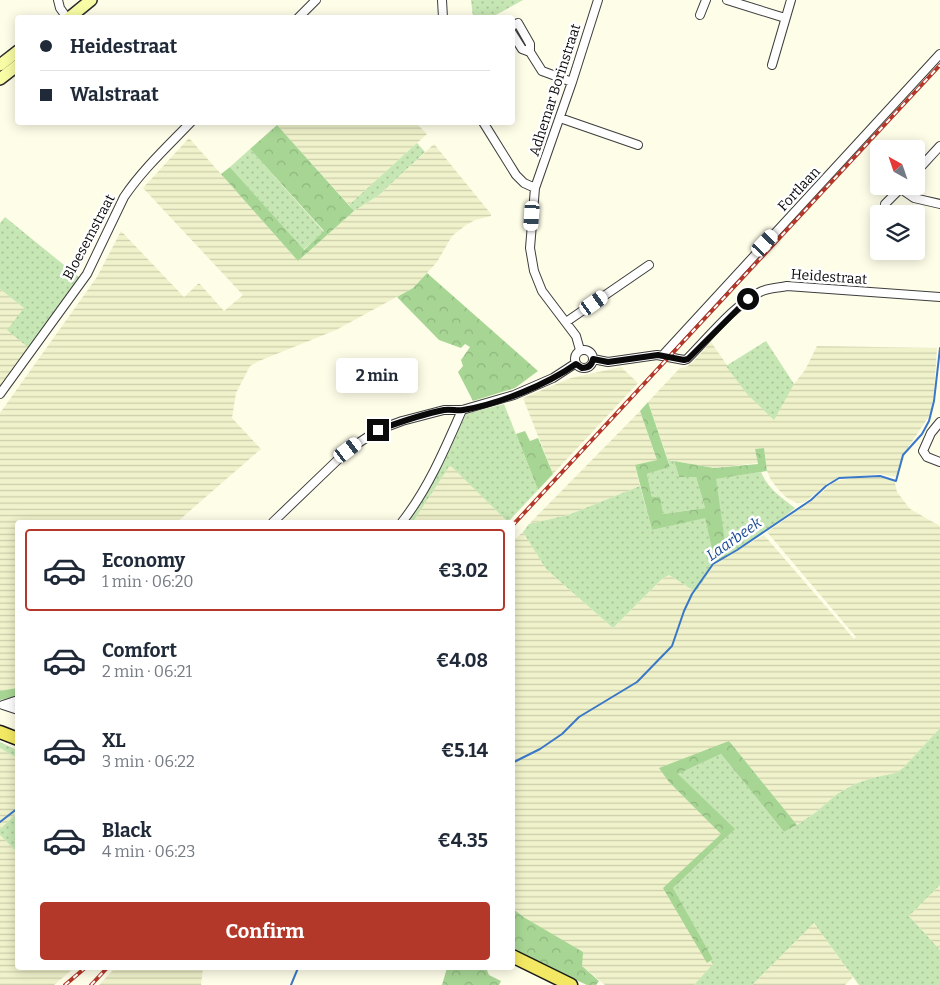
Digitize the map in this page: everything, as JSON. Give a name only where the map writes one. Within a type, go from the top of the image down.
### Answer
[{"type":"main road","points":[[72,15],[88,1]]},
{"type":"main road","points":[[0,65],[15,53]]},
{"type":"main road","points":[[0,79],[15,67]]},
{"type":"main road","points":[[0,732],[15,738]]},
{"type":"main road","points":[[515,957],[571,985]]},
{"type":"street","points":[[58,0],[60,8],[66,15]]},
{"type":"street","points":[[301,15],[316,0]]},
{"type":"street","points":[[442,0],[444,15]]},
{"type":"street","name":"Adhemar Borinstraat","points":[[580,350],[576,336],[542,291],[531,261],[530,248],[536,188],[598,0]]},
{"type":"street","points":[[700,15],[706,0]]},
{"type":"street","points":[[727,0],[784,18]]},
{"type":"street","points":[[772,65],[784,18],[791,0]]},
{"type":"street","points":[[515,24],[518,23],[530,44],[530,52],[542,71],[572,82]]},
{"type":"street","points":[[515,38],[522,49],[530,52]]},
{"type":"street","name":"Fortlaan","points":[[664,355],[940,54]]},
{"type":"street","points":[[560,118],[638,145]]},
{"type":"street","name":"Bloesemstraat","points":[[0,394],[87,274],[118,210],[132,186],[188,125]]},
{"type":"street","points":[[485,125],[516,175],[524,183],[536,188]]},
{"type":"street","points":[[925,162],[940,146]]},
{"type":"street","points":[[886,204],[894,195]]},
{"type":"street","points":[[911,195],[914,198],[940,204]]},
{"type":"street","points":[[566,322],[648,264]]},
{"type":"street","name":"Heidestraat","points":[[664,355],[684,360],[688,359],[739,307],[759,293],[769,289],[792,287],[940,297]]},
{"type":"street","points":[[580,350],[588,351],[593,359],[591,364],[582,368],[576,364],[574,357],[580,350]]},
{"type":"street","points":[[593,359],[608,362],[664,355]]},
{"type":"street","points":[[275,520],[348,450],[378,430],[402,421],[444,410],[462,410],[514,395],[553,378],[576,364]]},
{"type":"street","points":[[404,520],[412,510],[443,453],[462,410]]},
{"type":"street","points":[[940,422],[924,450],[927,457],[940,462]]},
{"type":"street","points":[[15,701],[3,705],[15,709]]},
{"type":"green space","points":[[471,0],[523,0],[496,15],[473,15]]},
{"type":"green space","points":[[277,125],[418,125],[427,134],[349,205]]},
{"type":"green space","points":[[277,125],[354,211],[298,261],[221,174],[230,167],[304,250],[324,231],[250,149]]},
{"type":"green space","points":[[189,138],[298,261],[354,211],[379,195],[434,144],[491,216],[475,220],[452,236],[437,262],[413,288],[336,330],[250,366],[236,393],[232,418],[261,449],[179,520],[15,520],[15,688],[0,691],[0,413],[97,277],[121,231],[184,297],[199,283],[224,311],[243,295],[143,188]]},
{"type":"green space","points":[[417,143],[425,152],[379,195],[354,211],[349,205]]},
{"type":"green space","points":[[250,149],[324,232],[303,250],[230,167]]},
{"type":"green space","points":[[5,217],[80,278],[29,348],[7,330],[24,308],[0,289],[0,223]]},
{"type":"green space","points":[[427,273],[538,371],[515,388],[473,401],[458,372],[463,366],[461,360],[470,347],[465,344],[461,348],[439,340],[397,297],[413,288]]},
{"type":"green space","points":[[0,289],[24,308],[29,348],[0,387]]},
{"type":"green space","points":[[766,341],[794,384],[774,420],[747,394],[726,366]]},
{"type":"green space","points":[[711,342],[747,394],[794,384],[805,370],[817,346],[937,348],[931,413],[907,449],[897,477],[879,474],[837,478],[829,482],[805,502],[797,503],[787,498],[771,480],[767,471],[764,448],[755,449],[758,463],[714,468],[668,460],[648,402],[680,368],[686,367],[693,362]]},
{"type":"green space","points":[[621,367],[638,383],[553,474],[523,398],[571,378]]},
{"type":"green space","points":[[648,402],[670,467],[647,474],[652,497],[660,497],[663,514],[705,508],[696,477],[679,477],[674,461],[714,468],[758,464],[755,449],[764,448],[767,471],[716,479],[727,555],[715,563],[705,518],[652,530],[635,465],[657,460],[640,411]]},
{"type":"green space","points":[[504,404],[538,490],[510,520],[506,520],[450,465],[414,520],[407,520],[444,459],[466,414]]},
{"type":"green space","points":[[640,411],[657,460],[635,466],[640,486],[568,515],[529,524]]},
{"type":"green space","points":[[525,431],[530,441],[538,438],[553,474],[538,490],[516,434]]},
{"type":"green space","points":[[668,460],[674,461],[679,477],[696,477],[705,508],[663,514],[652,497],[647,474],[670,467]]},
{"type":"green space","points":[[450,464],[506,520],[414,520]]},
{"type":"green space","points":[[761,472],[771,488],[795,508],[768,530],[727,555],[715,479]]},
{"type":"green space","points":[[879,477],[896,482],[897,492],[910,509],[940,526],[940,728],[896,774],[872,778],[855,784],[837,794],[797,825],[729,741],[669,782],[722,834],[707,963],[710,961],[714,964],[694,985],[605,985],[515,910],[515,539],[523,532],[546,569],[613,628],[662,579],[669,575],[696,592],[715,563],[764,535],[854,639],[856,637],[767,532],[813,500],[835,481]]},
{"type":"green space","points":[[640,486],[652,530],[705,517],[715,563],[696,592],[669,575],[662,579],[613,628],[546,569],[523,532],[529,524],[568,515]]},
{"type":"green space","points":[[15,688],[15,696],[0,700],[0,691]]},
{"type":"green space","points":[[940,728],[940,885],[909,916],[940,950],[940,985],[859,985],[814,923],[752,985],[694,985],[713,964],[710,961],[713,959],[673,888],[726,838],[678,774],[721,754],[784,832],[816,812],[837,794],[855,784],[896,773],[903,768]]},
{"type":"green space","points":[[729,741],[797,825],[784,832],[721,754],[678,774],[735,829],[673,888],[713,959],[707,963],[663,888],[721,834],[669,782],[659,768]]},
{"type":"green space","points":[[0,742],[15,749],[15,757],[0,748]]},
{"type":"green space","points":[[0,748],[15,756],[15,815],[0,829]]},
{"type":"green space","points":[[15,815],[15,850],[0,835],[0,829]]},
{"type":"green space","points":[[0,835],[15,850],[15,970],[72,970],[54,985],[0,985]]},
{"type":"green space","points":[[940,885],[940,950],[909,916]]},
{"type":"green space","points":[[515,910],[583,952],[582,966],[599,981],[596,985],[587,985],[517,953],[515,948]]},
{"type":"green space","points":[[814,923],[853,977],[845,985],[752,985]]},
{"type":"green space","points":[[113,970],[203,970],[201,985],[99,985]]},
{"type":"green space","points":[[446,970],[487,970],[489,975],[501,981],[499,985],[442,985]]},
{"type":"waterway","name":"Laarbeek","points":[[515,762],[540,749],[562,734],[579,717],[637,682],[672,646],[692,594],[713,564],[811,500],[826,486],[839,478],[880,476],[896,481],[903,455],[922,434],[929,421],[934,401],[940,348]]},
{"type":"waterway","points":[[0,822],[15,810]]},
{"type":"waterway","name":"Laarbeek","points":[[291,985],[297,970]]},
{"type":"railway","points":[[515,523],[940,65]]},
{"type":"railway","points":[[65,985],[83,970]]},
{"type":"railway","points":[[91,985],[105,970]]},
{"type":"route","points":[[378,430],[402,421],[444,410],[462,410],[514,395],[553,378],[576,364],[582,368],[587,367],[593,359],[608,362],[658,355],[680,360],[688,359],[748,299]]}]
